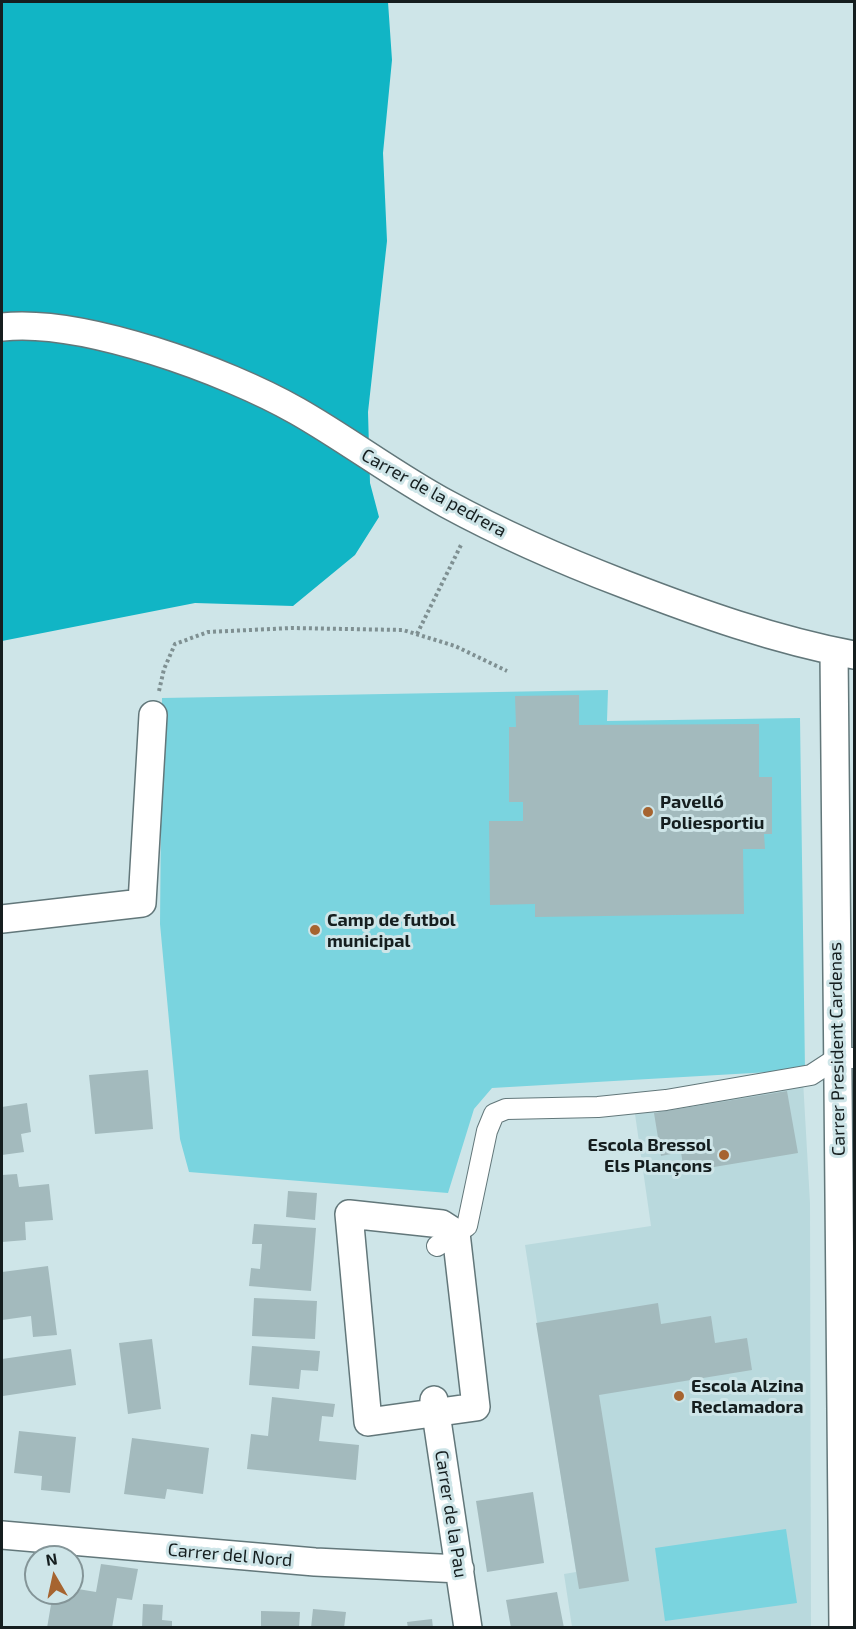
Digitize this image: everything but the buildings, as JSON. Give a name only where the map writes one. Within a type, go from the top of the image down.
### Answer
[{"type":"street","name":"Carrer de la pedrera","points":[[7,323],[117,340],[176,358],[296,411],[373,460],[474,518],[553,557],[705,616],[844,653]]},
{"type":"street","name":"Carrer President Cardenas","points":[[843,1628],[849,1569],[844,653]]},
{"type":"street","points":[[2,919],[142,903],[153,715]]},
{"type":"street","points":[[446,1240],[467,1226],[487,1131],[494,1114],[506,1109],[598,1107],[678,1098],[811,1075],[846,1058]]},
{"type":"street","points":[[349,1214],[442,1224],[446,1240],[476,1407],[368,1422],[349,1214]]},
{"type":"street","name":"Carrer de la Pau","points":[[434,1400],[468,1628]]},
{"type":"street","name":"Carrer del Nord","points":[[2,1535],[315,1562],[460,1569]]},
{"type":"path","points":[[417,634],[474,518]]},
{"type":"path","points":[[153,715],[164,669],[175,644],[208,632],[292,628],[403,630],[455,646],[507,671]]},
{"type":"shaded area","points":[[2,2],[388,2],[392,60],[383,153],[387,241],[368,412],[370,483],[379,517],[355,555],[293,606],[195,603],[2,641]]},
{"type":"shaded area","points":[[608,690],[607,721],[800,718],[805,1070],[492,1088],[474,1109],[448,1193],[189,1172],[180,1139],[160,924],[162,698]]},
{"type":"shaded area","name":"Escola Alzina Reclamadora","points":[[803,1080],[810,1203],[811,1627],[572,1627],[564,1574],[576,1572],[525,1245],[651,1226],[634,1107]]},
{"type":"shaded area","points":[[786,1529],[797,1603],[665,1621],[655,1548]]},
{"type":"place","name":"Pavelló Poliesportiu","points":[[648,812]]},
{"type":"place","name":"Camp de futbol municipal","points":[[315,930]]},
{"type":"place","name":"Escola Bressol Els Plançons","points":[[724,1155]]},
{"type":"place","name":"Escola Alzina Reclamadora","points":[[679,1396]]}]
